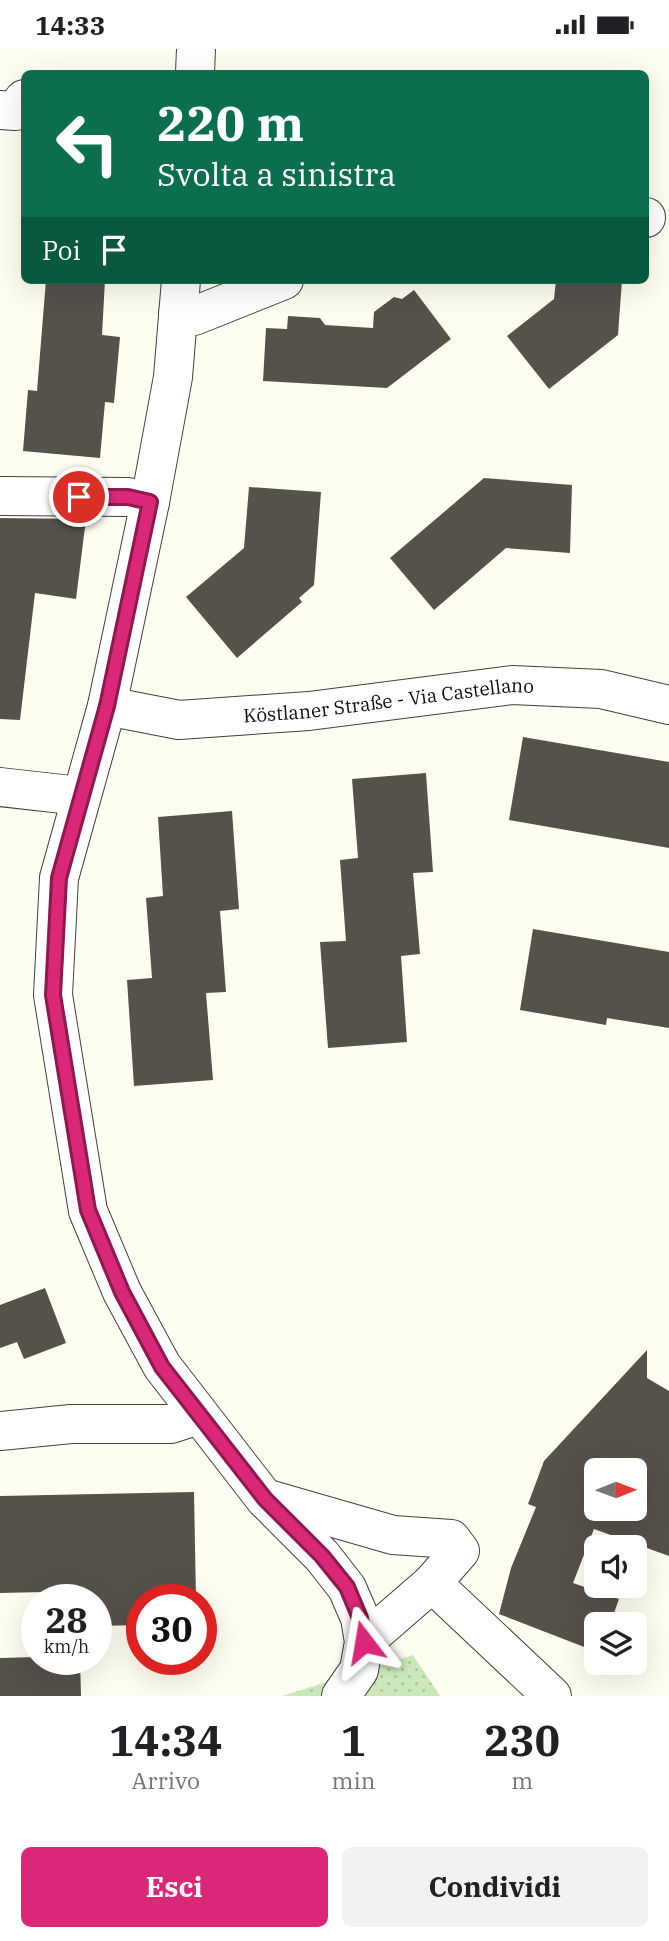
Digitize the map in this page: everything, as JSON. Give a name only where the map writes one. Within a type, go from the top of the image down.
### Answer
[{"type":"street","points":[[195,70],[196,49]]},
{"type":"street","points":[[0,110],[15,111],[21,103]]},
{"type":"street","points":[[180,297],[194,316],[274,284]]},
{"type":"street","points":[[180,297],[173,377],[150,502],[107,706],[59,878],[53,995],[88,1210],[122,1292],[162,1367],[265,1499],[322,1556],[347,1587],[360,1618],[364,1642],[359,1670],[341,1696]]},
{"type":"street","points":[[0,496],[128,497],[150,502]]},
{"type":"street","name":"Köstlaner Straße - Via Castellano","points":[[107,706],[179,720],[309,711],[512,685],[601,689],[669,705]]},
{"type":"street","points":[[0,787],[80,796]]},
{"type":"street","points":[[0,1431],[71,1424],[171,1424],[199,1415]]},
{"type":"street","points":[[265,1499],[393,1535],[451,1539],[460,1551],[432,1583],[364,1642]]},
{"type":"street","points":[[432,1583],[552,1696]]},
{"type":"green space","points":[[413,1655],[440,1696],[282,1696]]},
{"type":"building","points":[[46,284],[105,284],[102,335],[120,337],[114,403],[105,402],[100,458],[23,451],[28,390],[37,391]]},
{"type":"building","points":[[556,284],[622,284],[618,335],[549,389],[507,336],[554,299]]},
{"type":"building","points":[[414,290],[451,339],[387,388],[263,381],[266,328],[287,329],[288,316],[320,318],[325,325],[373,328],[374,312],[394,297],[402,299]]},
{"type":"building","points":[[484,478],[572,485],[570,553],[506,548],[434,610],[390,558]]},
{"type":"building","points":[[249,487],[321,492],[314,585],[299,598],[302,602],[237,658],[186,597],[244,548]]},
{"type":"building","points":[[0,518],[86,519],[76,599],[35,593],[20,720],[0,719]]},
{"type":"building","points":[[523,737],[669,762],[669,848],[509,820]]},
{"type":"building","points":[[426,773],[433,872],[413,873],[420,954],[401,956],[407,1042],[328,1048],[320,942],[346,941],[340,860],[358,858],[352,779]]},
{"type":"building","points":[[232,811],[239,909],[220,911],[226,992],[206,993],[213,1080],[134,1086],[127,980],[152,978],[146,898],[163,896],[158,817]]},
{"type":"building","points":[[533,929],[669,952],[669,1028],[607,1018],[606,1025],[520,1010]]},
{"type":"building","points":[[45,1288],[66,1343],[24,1359],[17,1342],[0,1348],[0,1305]]},
{"type":"building","points":[[647,1350],[647,1378],[669,1391],[669,1556],[647,1548],[647,1535],[611,1535],[594,1529],[592,1535],[584,1535],[584,1555],[573,1583],[584,1587],[584,1598],[619,1599],[614,1612],[584,1612],[584,1647],[499,1614],[511,1568],[536,1507],[528,1504],[544,1461]]},
{"type":"building","points":[[194,1492],[196,1584],[126,1584],[126,1625],[112,1626],[112,1584],[21,1584],[21,1593],[0,1593],[0,1496]]},
{"type":"building","points":[[21,1657],[21,1675],[80,1675],[81,1696],[0,1696],[0,1658]]},
{"type":"route","points":[[79,497],[128,497],[150,502],[107,706],[59,878],[53,995],[88,1210],[122,1292],[162,1367],[265,1499],[322,1556],[347,1587],[360,1618],[364,1642]]}]
